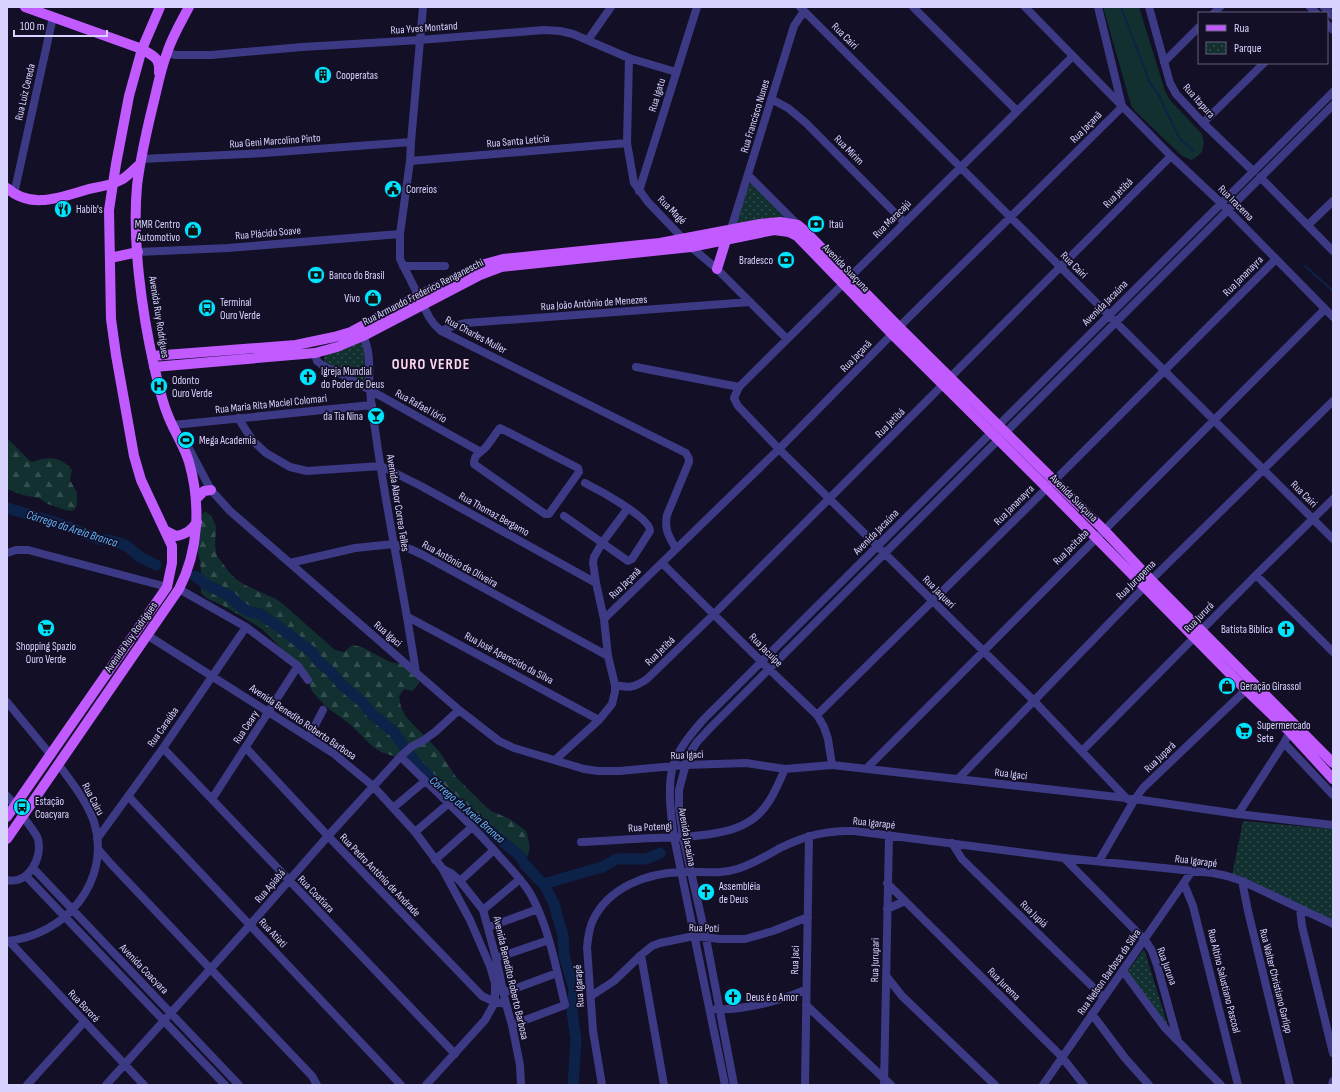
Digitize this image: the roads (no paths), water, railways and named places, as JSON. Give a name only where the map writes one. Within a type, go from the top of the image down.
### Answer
[{"type":"main road","points":[[25,7],[142,48],[159,62],[158,87]]},
{"type":"main road","name":"Avenida Ruy Rodrigues","points":[[7,817],[166,587],[172,563],[172,546],[141,480],[134,456],[111,319],[109,210],[112,183],[129,96],[142,48],[160,7]]},
{"type":"main road","name":"Avenida Ruy Rodrigues","points":[[7,839],[22,815],[59,765],[179,589],[187,571],[194,548],[197,498],[189,461],[182,442],[164,407],[154,367],[141,285],[136,226],[137,187],[140,162],[158,87],[167,53],[189,7]]},
{"type":"main road","points":[[10,191],[24,198],[48,200],[122,179],[140,162]]},
{"type":"main road","name":"Rua Armando Frederico Renganeschi","points":[[688,243],[731,229],[760,224],[780,222],[798,225]]},
{"type":"main road","name":"Avenida Suaçuna","points":[[798,225],[847,280],[896,331],[1050,485],[1096,538],[1148,583],[1250,686],[1333,763]]},
{"type":"main road","name":"Rua Armando Frederico Renganeschi","points":[[269,351],[315,353],[337,347],[363,336],[481,265],[503,259],[660,243],[688,243],[726,240],[774,230],[789,232],[797,236]]},
{"type":"main road","name":"Avenida Suaçuna","points":[[797,236],[847,280]]},
{"type":"main road","points":[[718,269],[726,240]]},
{"type":"main road","points":[[110,258],[138,252]]},
{"type":"main road","name":"Rua Armando Frederico Renganeschi","points":[[154,367],[269,351],[318,341],[351,332],[420,301]]},
{"type":"main road","points":[[351,332],[363,336]]},
{"type":"main road","points":[[315,353],[318,341]]},
{"type":"main road","points":[[152,356],[255,349],[269,351]]},
{"type":"main road","name":"Avenida Suaçuna","points":[[1050,485],[1104,530],[1148,583]]},
{"type":"main road","points":[[197,498],[204,491],[211,490]]},
{"type":"main road","points":[[166,531],[176,536],[184,534],[190,531],[196,522]]},
{"type":"main road","points":[[166,587],[174,590],[179,589]]},
{"type":"main road","name":"Avenida Suaçuna","points":[[1250,686],[1333,779]]},
{"type":"main road","points":[[50,754],[59,765]]},
{"type":"street","name":"Rua Charles Muller","points":[[423,7],[410,160],[400,234],[399,253],[403,266],[431,320],[441,331],[688,456],[689,462],[665,522],[667,532],[676,549]]},
{"type":"street","points":[[588,40],[611,7]]},
{"type":"street","name":"Rua Igatu","points":[[639,191],[697,7]]},
{"type":"street","points":[[913,7],[1016,111]]},
{"type":"street","name":"Rua Iracema","points":[[1025,7],[1122,107],[1228,210],[1333,317]]},
{"type":"street","points":[[1098,7],[1122,107]]},
{"type":"street","name":"Rua Itapura","points":[[1149,7],[1170,83],[1176,94],[1203,123],[1253,171]]},
{"type":"street","points":[[1322,7],[1333,16]]},
{"type":"street","name":"Rua Francisco Nunes","points":[[731,229],[794,26],[802,9]]},
{"type":"street","name":"Rua Cairi","points":[[802,9],[1333,539]]},
{"type":"street","name":"Rua Luiz Cereda","points":[[10,191],[53,17]]},
{"type":"street","points":[[1164,62],[1198,29]]},
{"type":"street","name":"Rua Yves Montand","points":[[167,53],[176,55],[211,56],[302,47],[420,40],[544,30],[573,34],[629,58],[676,72]]},
{"type":"street","name":"Rua Maracajú","points":[[739,387],[1073,56]]},
{"type":"street","name":"Rua Magé","points":[[629,58],[627,143],[631,175],[634,183],[648,202],[688,243],[718,269],[787,339]]},
{"type":"street","points":[[1203,123],[1263,64]]},
{"type":"street","name":"Avenida Jacaúna","points":[[734,1085],[706,938],[683,837],[679,808],[679,790],[688,756],[698,742],[884,554],[1109,315],[1333,92]]},
{"type":"street","name":"Rua Mirim","points":[[772,99],[788,108],[806,124],[905,223]]},
{"type":"street","name":"Avenida Jacaúna","points":[[725,1085],[674,837],[670,810],[673,766],[684,743],[703,720],[877,546],[1116,321],[1333,105]]},
{"type":"street","name":"Rua Jaçanã","points":[[604,618],[779,449],[1122,107]]},
{"type":"street","name":"Rua Geni Marcolino Pinto","points":[[140,162],[411,142]]},
{"type":"street","name":"Rua Santa Letícia","points":[[410,160],[627,143]]},
{"type":"street","name":"Rua Jetibá","points":[[615,685],[627,688],[637,686],[646,679],[714,614],[1171,156]]},
{"type":"street","points":[[748,175],[798,225]]},
{"type":"street","points":[[1260,178],[1333,251]]},
{"type":"street","points":[[1308,225],[1333,201]]},
{"type":"street","name":"Rua Plácido Soave","points":[[138,252],[228,248],[400,234]]},
{"type":"street","name":"Rua Jananayra","points":[[818,714],[1276,259]]},
{"type":"street","points":[[403,266],[445,266]]},
{"type":"street","name":"Rua João Antônio de Menezes","points":[[441,331],[466,323],[750,302]]},
{"type":"street","name":"Rua Jacitaba","points":[[867,768],[1325,309]]},
{"type":"street","name":"Avenida Alaor Correa Telles","points":[[363,336],[367,344],[370,358],[370,390],[372,405],[416,672]]},
{"type":"street","name":"Rua Rafael Iório","points":[[315,353],[317,361],[322,364],[479,451]]},
{"type":"street","points":[[636,368],[739,387]]},
{"type":"street","name":"Rua Jaqueri","points":[[739,387],[735,395],[735,402],[779,449],[830,498],[884,554],[1034,701],[1131,799]]},
{"type":"street","name":"Rua Jurupema","points":[[958,779],[1148,583],[1333,401]]},
{"type":"street","name":"Rua Maria Rita Maciel Colomari","points":[[174,425],[372,405]]},
{"type":"street","points":[[238,418],[253,441],[276,460],[290,467],[307,471],[381,466]]},
{"type":"street","name":"Rua Igaci","points":[[174,425],[211,490],[230,511],[459,710],[499,741],[514,748],[598,772],[685,765],[746,763],[785,768],[832,765],[1131,799],[1238,814],[1333,825]]},
{"type":"street","points":[[501,428],[576,466],[579,472],[552,512],[548,515],[474,465],[473,461],[479,451],[486,448],[501,428]]},
{"type":"street","name":"Rua Thomaz Bergamo","points":[[381,466],[421,486],[596,582]]},
{"type":"street","points":[[564,516],[626,560],[632,559],[651,529],[628,508],[585,483]]},
{"type":"street","name":"Rua Jururá","points":[[1082,751],[1333,499]]},
{"type":"street","points":[[555,760],[599,720],[612,704],[615,685],[608,656],[604,618],[593,563],[602,543],[628,508]]},
{"type":"street","name":"Rua Antônio de Oliveira","points":[[290,563],[355,548],[394,544],[423,555],[608,656]]},
{"type":"street","points":[[7,553],[16,550],[28,550],[166,587]]},
{"type":"street","name":"Rua Jacuípe","points":[[662,563],[769,669],[818,714],[828,739],[832,765]]},
{"type":"street","points":[[1256,575],[1333,652]]},
{"type":"street","points":[[179,589],[246,627],[298,666],[308,680]]},
{"type":"street","name":"Rua José Aparecido da Silva","points":[[408,617],[599,720]]},
{"type":"street","name":"Rua Caraúba","points":[[97,839],[163,748],[246,627]]},
{"type":"street","name":"Avenida Benedito Roberto Barbosa","points":[[147,635],[333,753],[373,786],[415,832],[442,868],[470,920],[490,966],[495,984],[495,1002],[484,1020],[426,1085]]},
{"type":"street","name":"Rua Ceary","points":[[212,799],[298,666]]},
{"type":"street","name":"Rua Jupará","points":[[1099,861],[1131,799],[1250,686]]},
{"type":"street","points":[[7,702],[50,754]]},
{"type":"street","points":[[309,737],[323,710]]},
{"type":"street","name":"Rua Apiabá","points":[[106,1085],[401,756],[411,747],[424,740],[459,710]]},
{"type":"street","points":[[1238,814],[1290,732]]},
{"type":"street","points":[[1284,743],[1333,795]]},
{"type":"street","name":"Rua Coatiara","points":[[163,748],[455,1054]]},
{"type":"street","name":"Rua Pedro Antônio de Andrade","points":[[246,748],[328,836],[482,996],[495,1002],[506,1004]]},
{"type":"street","points":[[401,756],[449,803],[520,879],[538,909],[549,940],[565,1005],[512,1025]]},
{"type":"street","name":"Rua Cairu","points":[[8,941],[22,939],[43,932],[65,918],[73,910],[92,880],[98,849],[94,823],[88,807],[59,765]]},
{"type":"street","name":"Rua Potengi","points":[[581,842],[683,837],[729,831],[751,821],[765,806],[777,786],[785,768]]},
{"type":"street","points":[[393,808],[425,781]]},
{"type":"street","points":[[7,796],[15,805]]},
{"type":"street","name":"Rua Atiati","points":[[128,796],[401,1085]]},
{"type":"street","points":[[415,832],[449,803]]},
{"type":"street","points":[[7,880],[19,880],[26,876],[33,868],[38,856],[38,838],[22,815]]},
{"type":"street","points":[[435,860],[472,827]]},
{"type":"street","name":"Rua Igarapé","points":[[602,1085],[593,1031],[587,947],[592,921],[601,907],[611,896],[638,880],[682,872],[718,872],[734,870],[749,866],[792,842],[823,832],[854,831],[1064,858],[1227,876],[1242,881],[1333,924]]},
{"type":"street","name":"Rua Jurupari","points":[[884,1082],[889,835]]},
{"type":"street","name":"Rua Jaci","points":[[804,1085],[809,836]]},
{"type":"street","name":"Rua Jupiá","points":[[952,843],[962,859],[1103,997]]},
{"type":"street","points":[[98,849],[312,1076],[317,1085]]},
{"type":"street","points":[[460,881],[494,850]]},
{"type":"street","name":"Rua Juruna","points":[[1064,858],[1145,940],[1152,951],[1178,1041]]},
{"type":"street","points":[[96,865],[111,864]]},
{"type":"street","name":"Avenida Coacyara","points":[[33,868],[239,1085]]},
{"type":"street","name":"Avenida Benedito Roberto Barbosa","points":[[442,868],[451,873],[460,881],[483,910],[489,928],[503,993],[512,1025],[520,1065],[521,1085]]},
{"type":"street","name":"Rua Nelson Barbosa da Silva","points":[[1043,1085],[1192,871]]},
{"type":"street","name":"Avenida Coacyara","points":[[26,876],[225,1085]]},
{"type":"street","points":[[483,910],[520,879]]},
{"type":"street","name":"Rua Walter Christiano Garlipp","points":[[1242,881],[1289,1085]]},
{"type":"street","name":"Rua Jurema","points":[[887,883],[1062,1057],[1084,1085]]},
{"type":"street","name":"Rua Altino Salustiano Pascoal","points":[[1184,884],[1193,906],[1238,1085]]},
{"type":"street","points":[[887,909],[905,901]]},
{"type":"street","points":[[489,928],[538,909]]},
{"type":"street","points":[[1300,909],[1302,926],[1333,1053]]},
{"type":"street","name":"Rua Poti","points":[[591,996],[614,981],[652,946],[660,943],[694,936],[734,940],[745,939],[773,931],[808,916]]},
{"type":"street","points":[[496,958],[549,940]]},
{"type":"street","name":"Rua Bororé","points":[[8,941],[144,1085]]},
{"type":"street","points":[[641,955],[664,1085]]},
{"type":"street","points":[[1123,971],[1166,1028],[1222,1085]]},
{"type":"street","points":[[503,993],[557,973]]},
{"type":"street","points":[[887,977],[902,996],[995,1085]]},
{"type":"street","points":[[709,1008],[720,1009],[739,1007],[779,1000],[805,990]]},
{"type":"street","points":[[885,1001],[893,996],[902,996]]},
{"type":"street","points":[[806,1005],[884,1082],[891,1085]]},
{"type":"street","points":[[1092,1014],[1125,1058],[1149,1085]]},
{"type":"street","points":[[27,1085],[84,1022]]},
{"type":"street","points":[[1332,1085],[1333,1081]]},
{"type":"street","points":[[1289,1085],[1295,1085]]},
{"type":"waterway","points":[[1121,7],[1150,83],[1158,94],[1180,139],[1194,151]]},
{"type":"waterway","points":[[1305,266],[1333,291]]},
{"type":"waterway","name":"Córrego da Areia Branca","points":[[7,508],[64,525],[99,539],[113,541],[127,546],[140,557],[156,565]]},
{"type":"waterway","name":"Córrego da Areia Branca","points":[[195,576],[209,586],[230,596],[241,607],[250,612],[260,614],[312,652],[318,661],[330,671],[341,684],[361,701],[372,714],[394,732],[419,766],[441,790],[520,856],[525,865],[545,886],[554,904],[563,936],[564,955],[574,989],[572,1012],[576,1040],[573,1085]]},
{"type":"waterway","points":[[543,884],[602,867],[617,859],[646,859],[660,853]]},
{"type":"place","name":"Cooperatas","points":[[323,75]]},
{"type":"place","name":"Correios","points":[[393,189]]},
{"type":"place","name":"Habib's","points":[[63,209]]},
{"type":"place","name":"Itaú","points":[[816,224]]},
{"type":"place","name":"MMR Centro Automotivo","points":[[193,230]]},
{"type":"place","name":"Bradesco","points":[[786,260]]},
{"type":"place","name":"Banco do Brasil","points":[[316,275]]},
{"type":"place","name":"Vivo","points":[[373,298]]},
{"type":"place","name":"Terminal Ouro Verde","points":[[207,308]]},
{"type":"place","name":"Igreja Mundial do Poder de Deus","points":[[308,377]]},
{"type":"place","name":"Odonto Ouro Verde","points":[[159,386]]},
{"type":"place","name":"da Tia Nina","points":[[376,416]]},
{"type":"place","name":"Mega Academia","points":[[186,440]]},
{"type":"place","name":"Shopping Spazio Ouro Verde","points":[[46,628]]},
{"type":"place","name":"Batista Bíblica","points":[[1286,629]]},
{"type":"place","name":"Geração Girassol","points":[[1227,686]]},
{"type":"place","name":"Supermercado Sete","points":[[1244,731]]},
{"type":"place","name":"Estação Coacyara","points":[[22,807]]},
{"type":"place","name":"Assembléia de Deus","points":[[706,892]]},
{"type":"place","name":"Deus é o Amor","points":[[733,997]]},
{"type":"district","name":"OURO VERDE","points":[[431,364]]}]
